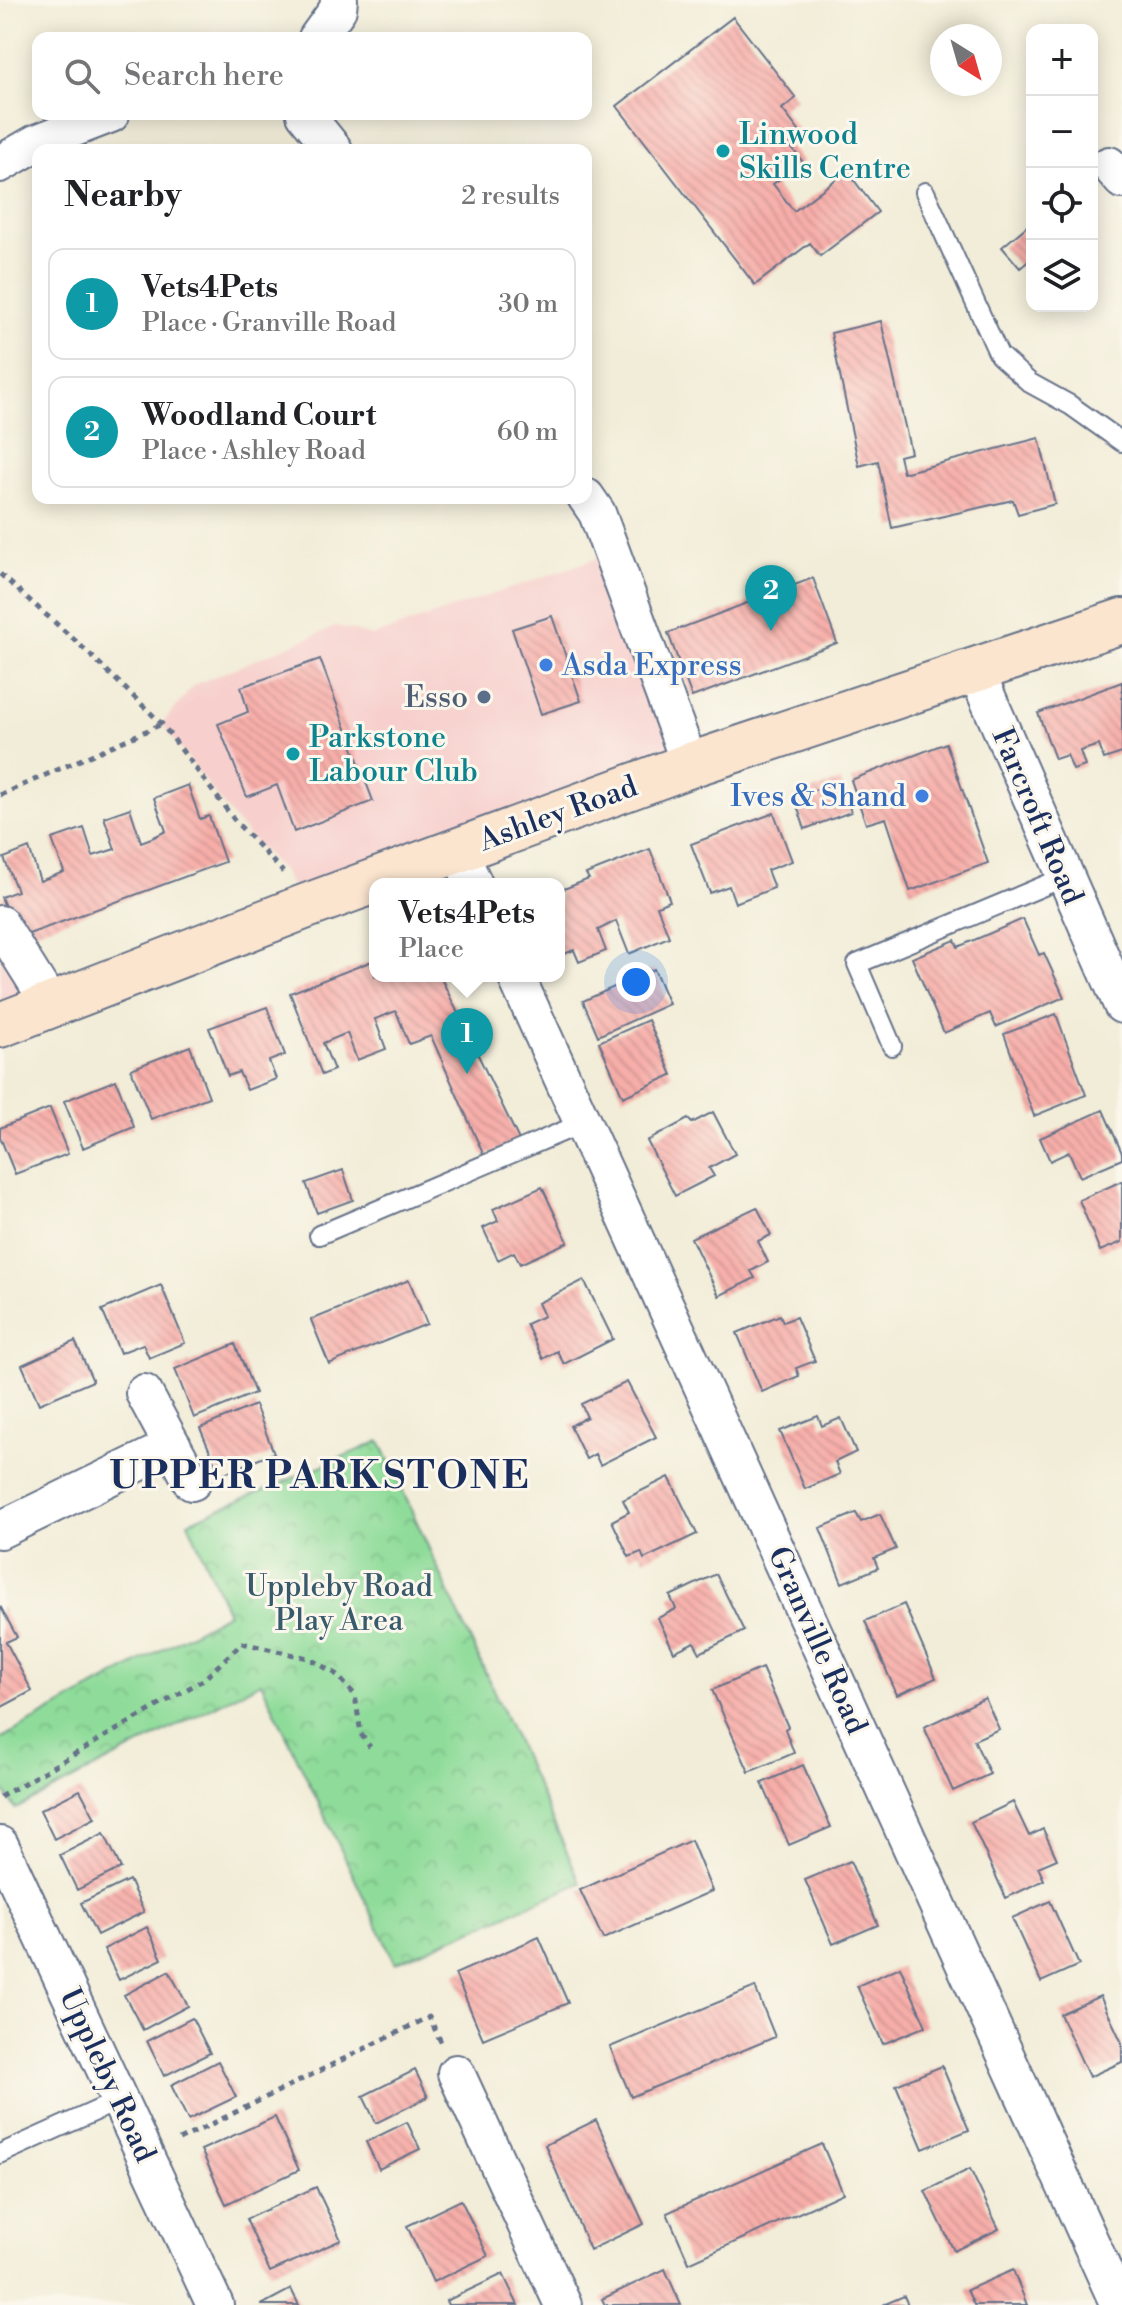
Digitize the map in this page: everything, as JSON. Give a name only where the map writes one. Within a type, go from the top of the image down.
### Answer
[{"type":"main road","name":"Ashley Road","points":[[421,878],[466,867],[690,765],[1122,621]]},
{"type":"main road","name":"Ashley Road","points":[[0,1025],[304,907],[369,891]]},
{"type":"street","points":[[321,32],[338,9],[339,0]]},
{"type":"street","points":[[34,144],[95,120]]},
{"type":"street","points":[[310,120],[329,144]]},
{"type":"street","points":[[0,164],[32,145]]},
{"type":"street","points":[[591,504],[597,513],[690,765]]},
{"type":"street","name":"Farcroft Road","points":[[975,669],[1122,1005]]},
{"type":"street","points":[[0,924],[50,1004]]},
{"type":"street","name":"Granville Road","points":[[519,982],[1119,2305]]},
{"type":"street","points":[[144,1393],[192,1482]]},
{"type":"street","points":[[0,1530],[173,1446]]},
{"type":"street","name":"Uppleby Road","points":[[4,1864],[120,2100],[215,2305]]},
{"type":"street","points":[[456,2073],[563,2305]]},
{"type":"lane","points":[[925,192],[999,355],[1030,383],[1070,405],[1122,442]]},
{"type":"lane","points":[[892,1046],[857,964],[1065,877]]},
{"type":"lane","points":[[319,1235],[583,1123]]},
{"type":"lane","points":[[0,2154],[120,2100]]},
{"type":"path","points":[[0,574],[162,724],[236,822],[283,872],[304,907]]},
{"type":"path","points":[[0,795],[162,724]]},
{"type":"path","points":[[0,1797],[203,1680],[242,1643],[308,1658],[335,1673],[355,1695],[361,1734],[370,1747]]},
{"type":"path","points":[[146,2157],[429,2017],[456,2073]]},
{"type":"shaded area","points":[[612,553],[690,765],[383,878],[369,878],[369,883],[304,907],[283,872],[236,822],[162,724],[194,685],[337,626],[373,636]]},
{"type":"shaded area","points":[[0,924],[50,1004],[0,1025]]},
{"type":"green space","name":"Uppleby Road Play Area","points":[[380,1441],[581,1883],[395,1963],[261,1682],[16,1809],[0,1785],[0,1739],[228,1613],[188,1522]]},
{"type":"building","name":"Linwood Skills Centre","points":[[733,17],[796,98],[782,109],[799,131],[786,141],[803,162],[773,184],[794,211],[847,171],[878,212],[820,256],[810,243],[755,285],[617,106]]},
{"type":"building","points":[[1026,227],[1026,263],[1020,268],[1002,247]]},
{"type":"building","points":[[881,321],[911,453],[899,456],[903,473],[1039,438],[1055,504],[1018,514],[1013,500],[892,528],[878,461],[859,466],[831,333]]},
{"type":"building","points":[[813,578],[837,643],[692,697],[668,633]]},
{"type":"building","name":"Asda Express","points":[[552,616],[581,701],[541,714],[512,629]]},
{"type":"building","name":"Parkstone Labour Club","points":[[320,659],[373,801],[294,832],[277,785],[247,797],[218,724],[248,712],[241,687]]},
{"type":"building","points":[[1122,682],[1122,753],[1104,759],[1099,745],[1080,751],[1085,766],[1073,770],[1067,755],[1055,759],[1038,713]]},
{"type":"building","name":"Ives & Shand","points":[[946,743],[988,863],[910,891],[886,818],[866,824],[851,780]]},
{"type":"building","points":[[840,781],[851,812],[805,829],[794,797]]},
{"type":"building","points":[[188,785],[200,819],[209,816],[225,862],[18,938],[1,897],[17,891],[4,858],[29,848],[40,881],[64,872],[52,839],[84,828],[93,856],[115,849],[104,817],[130,808],[141,842],[154,837],[166,831],[154,798]]},
{"type":"building","points":[[774,813],[792,861],[767,870],[774,888],[735,903],[729,886],[710,893],[691,844]]},
{"type":"building","points":[[650,849],[670,901],[657,906],[669,937],[629,954],[616,921],[598,930],[606,951],[579,962],[574,950],[565,954],[565,889],[589,879],[586,874]]},
{"type":"building","points":[[1023,919],[1039,955],[1044,953],[1064,997],[996,1027],[990,1013],[944,1033],[912,958],[955,940],[958,947]]},
{"type":"building","points":[[369,962],[369,982],[443,982],[519,1140],[484,1156],[431,1036],[409,1044],[396,1011],[375,1019],[386,1049],[357,1060],[347,1033],[323,1043],[334,1070],[322,1075],[290,993]]},
{"type":"building","points":[[654,969],[669,1004],[598,1036],[583,1001]]},
{"type":"building","points":[[267,1007],[285,1055],[269,1061],[276,1079],[247,1090],[239,1072],[228,1076],[209,1028]]},
{"type":"building","points":[[1056,1014],[1086,1095],[1034,1116],[1004,1034]]},
{"type":"building","points":[[648,1020],[672,1075],[623,1097],[599,1042]]},
{"type":"building","points":[[190,1046],[209,1097],[151,1119],[131,1069]]},
{"type":"building","points":[[116,1080],[134,1127],[83,1148],[64,1101]]},
{"type":"building","points":[[50,1108],[68,1154],[15,1174],[0,1137],[0,1128]]},
{"type":"building","points":[[1103,1110],[1122,1159],[1080,1177],[1069,1152],[1050,1161],[1040,1138]]},
{"type":"building","points":[[713,1112],[735,1154],[709,1168],[714,1176],[675,1196],[647,1141],[688,1119],[692,1123]]},
{"type":"building","points":[[343,1170],[353,1200],[317,1213],[306,1183]]},
{"type":"building","points":[[1122,1181],[1122,1242],[1100,1251],[1079,1200]]},
{"type":"building","points":[[542,1187],[568,1242],[520,1264],[514,1252],[498,1260],[483,1228],[498,1221],[493,1209]]},
{"type":"building","points":[[757,1207],[771,1235],[758,1241],[768,1262],[751,1271],[755,1278],[719,1296],[691,1238]]},
{"type":"building","points":[[409,1280],[427,1324],[329,1364],[311,1320]]},
{"type":"building","points":[[584,1280],[613,1339],[564,1364],[557,1351],[543,1359],[526,1324],[544,1316],[538,1303]]},
{"type":"building","points":[[161,1285],[185,1343],[149,1358],[143,1344],[120,1353],[102,1310]]},
{"type":"building","points":[[780,1315],[783,1322],[796,1317],[815,1361],[796,1368],[799,1376],[762,1392],[737,1333]]},
{"type":"building","points":[[75,1341],[93,1381],[39,1404],[22,1365]]},
{"type":"building","points":[[235,1344],[255,1393],[194,1418],[175,1369]]},
{"type":"building","points":[[627,1382],[656,1437],[600,1465],[595,1454],[586,1459],[570,1426],[587,1417],[581,1404]]},
{"type":"building","points":[[255,1405],[274,1453],[220,1475],[200,1428]]},
{"type":"building","points":[[818,1416],[822,1426],[841,1418],[856,1452],[835,1462],[840,1474],[805,1489],[780,1431]]},
{"type":"building","points":[[669,1477],[697,1534],[644,1559],[641,1552],[629,1557],[612,1521],[629,1512],[623,1500]]},
{"type":"building","points":[[856,1513],[861,1522],[880,1514],[896,1549],[874,1558],[878,1568],[842,1583],[820,1528]]},
{"type":"building","points":[[716,1574],[744,1631],[700,1653],[694,1642],[674,1652],[658,1618],[676,1609],[670,1596]]},
{"type":"building","points":[[904,1604],[936,1678],[897,1695],[865,1621]]},
{"type":"building","points":[[0,1606],[17,1637],[6,1642],[32,1691],[0,1708]]},
{"type":"building","points":[[762,1668],[788,1727],[785,1729],[794,1753],[749,1772],[712,1690]]},
{"type":"building","points":[[985,1698],[999,1729],[974,1740],[990,1774],[953,1791],[924,1727]]},
{"type":"building","points":[[803,1765],[831,1827],[789,1845],[762,1783]]},
{"type":"building","points":[[80,1790],[95,1818],[54,1839],[40,1810]]},
{"type":"building","points":[[1013,1802],[1029,1836],[1043,1829],[1057,1859],[1038,1867],[1044,1880],[1006,1898],[971,1822]]},
{"type":"building","points":[[104,1833],[121,1868],[77,1890],[60,1855]]},
{"type":"building","points":[[691,1840],[712,1891],[603,1939],[580,1890]]},
{"type":"building","points":[[850,1861],[878,1925],[833,1944],[805,1880]]},
{"type":"building","points":[[129,1880],[144,1912],[97,1935],[81,1903]]},
{"type":"building","points":[[1050,1901],[1079,1965],[1041,1982],[1012,1918]]},
{"type":"building","points":[[147,1927],[162,1959],[119,1980],[104,1949]]},
{"type":"building","points":[[539,1937],[568,2003],[483,2039],[455,1974]]},
{"type":"building","points":[[900,1967],[926,2026],[883,2044],[857,1986]]},
{"type":"building","points":[[169,1971],[188,2006],[143,2030],[124,1995]]},
{"type":"building","points":[[755,1987],[775,2037],[631,2097],[610,2047]]},
{"type":"building","points":[[1100,1996],[1122,2043],[1122,2062],[1089,2077],[1060,2014]]},
{"type":"building","points":[[192,2018],[210,2053],[164,2076],[147,2041]]},
{"type":"building","points":[[218,2061],[236,2097],[188,2120],[171,2085]]},
{"type":"building","points":[[942,2066],[969,2130],[923,2149],[896,2085]]},
{"type":"building","points":[[415,2070],[428,2097],[376,2123],[363,2096]]},
{"type":"building","points":[[275,2117],[299,2170],[226,2204],[201,2150]]},
{"type":"building","points":[[596,2120],[644,2224],[590,2250],[545,2145]]},
{"type":"building","points":[[407,2122],[420,2149],[379,2169],[366,2142]]},
{"type":"building","points":[[822,2144],[843,2193],[689,2263],[667,2213]]},
{"type":"building","points":[[970,2169],[999,2229],[954,2251],[925,2191]]},
{"type":"building","points":[[316,2187],[341,2240],[270,2272],[246,2219]]},
{"type":"building","points":[[461,2200],[488,2256],[433,2282],[407,2226]]},
{"type":"building","points":[[665,2269],[681,2305],[605,2305],[602,2299]]},
{"type":"building","points":[[1013,2270],[1027,2305],[974,2305],[967,2290]]},
{"type":"building","points":[[503,2274],[518,2305],[448,2305],[446,2301]]},
{"type":"building","points":[[291,2289],[299,2305],[261,2305]]},
{"type":"building","points":[[904,2296],[908,2305],[883,2305]]},
{"type":"place","name":"Linwood Skills Centre","points":[[723,151]]},
{"type":"place","name":"Woodland Court","points":[[771,631]]},
{"type":"place","name":"Asda Express","points":[[546,665]]},
{"type":"place","name":"Esso","points":[[484,697]]},
{"type":"place","name":"Parkstone Labour Club","points":[[293,754]]},
{"type":"place","name":"Ives & Shand","points":[[922,796]]},
{"type":"place","name":"Vets4Pets","points":[[467,1074]]},
{"type":"district","name":"UPPER PARKSTONE","points":[[320,1475]]}]
